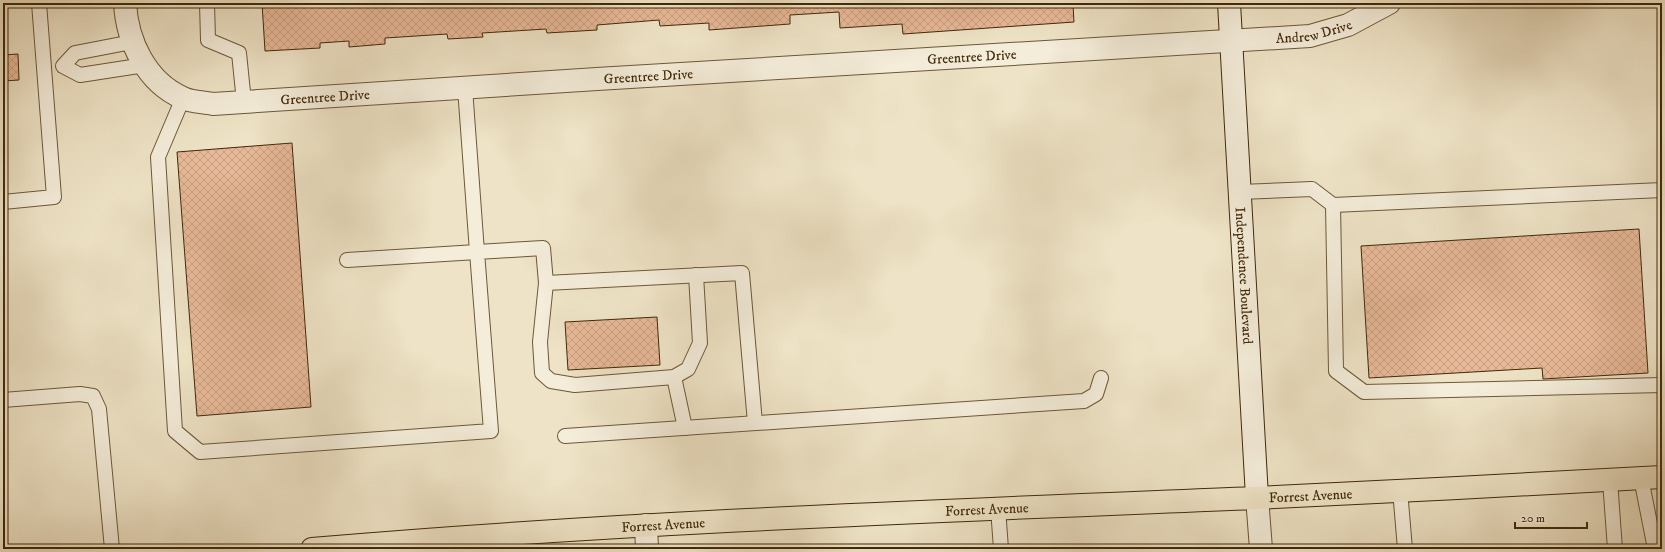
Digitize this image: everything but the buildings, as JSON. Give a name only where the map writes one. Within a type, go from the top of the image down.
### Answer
[{"type":"highway","name":"Forrest Avenue","points":[[312,549],[391,546],[489,534],[646,525],[1652,477]]},
{"type":"street","name":"Greentree Drive","points":[[125,3],[126,16],[132,42],[145,64],[161,84],[183,98],[213,104],[1232,40]]},
{"type":"street","name":"Independence Boulevard","points":[[1229,3],[1261,549]]},
{"type":"street","name":"Andrew Drive","points":[[1232,40],[1310,36],[1348,25],[1389,3]]},
{"type":"street","points":[[646,525],[647,549]]},
{"type":"lane","points":[[3,202],[54,197],[39,3]]},
{"type":"lane","points":[[207,3],[208,40],[239,53],[244,102]]},
{"type":"lane","points":[[64,66],[75,53],[132,42]]},
{"type":"lane","points":[[44,69],[64,66],[80,75],[145,64]]},
{"type":"lane","points":[[183,98],[158,157],[175,431],[200,452],[491,431],[465,88]]},
{"type":"lane","points":[[1240,192],[1312,189],[1333,205],[1662,190]]},
{"type":"lane","points":[[1333,205],[1336,371],[1364,392],[1662,385]]},
{"type":"lane","points":[[347,260],[543,248],[546,283],[540,342],[542,373],[551,381],[576,385],[674,377],[688,369],[700,343],[696,275]]},
{"type":"lane","points":[[546,283],[742,273],[755,423]]},
{"type":"lane","points":[[674,377],[685,428]]},
{"type":"lane","points":[[565,436],[1084,401],[1096,394],[1102,378]]},
{"type":"lane","points":[[3,400],[80,394],[94,396],[99,409],[112,549]]},
{"type":"lane","points":[[1652,477],[1655,549]]},
{"type":"lane","points":[[1610,480],[1615,549]]},
{"type":"lane","points":[[1400,490],[1405,549]]},
{"type":"lane","points":[[998,508],[1001,549]]}]
